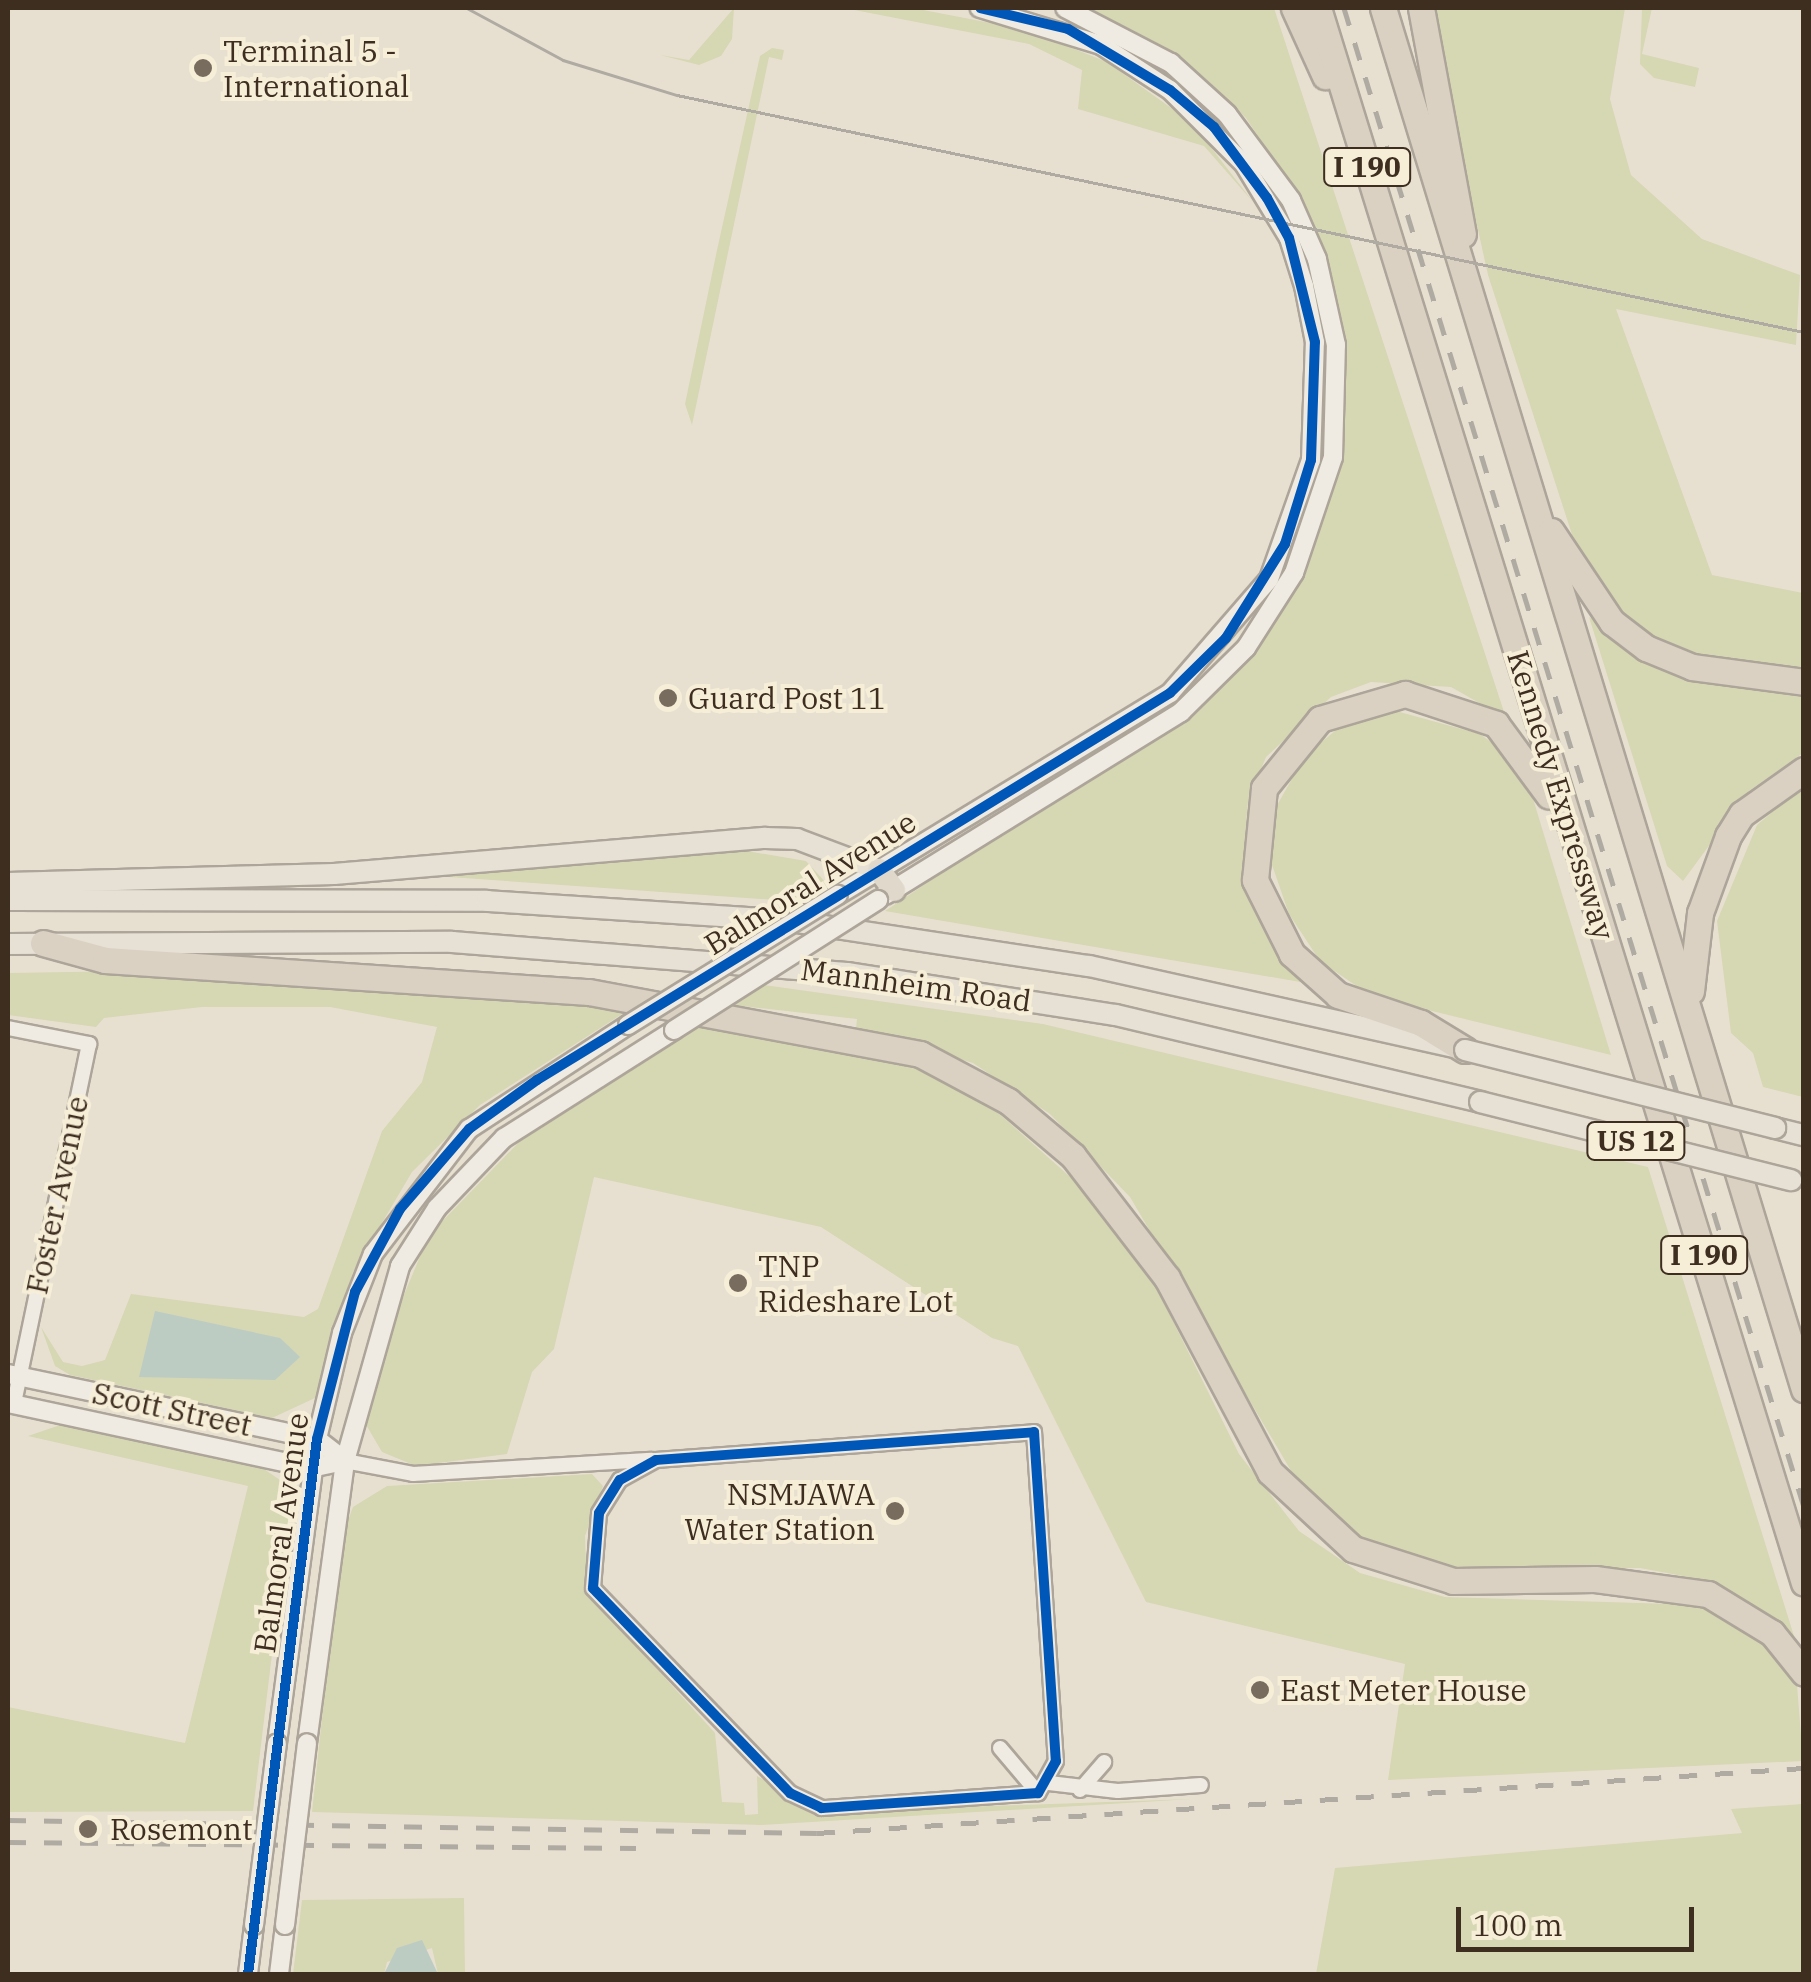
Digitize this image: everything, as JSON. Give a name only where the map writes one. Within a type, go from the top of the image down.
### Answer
[{"type":"highway","points":[[1294,8],[1372,184]]},
{"type":"highway","name":"Kennedy Expressway","points":[[1318,8],[1804,1583]]},
{"type":"highway","name":"Kennedy Expressway","points":[[1383,8],[1804,1390]]},
{"type":"highway","points":[[1421,8],[1460,190],[1466,279]]},
{"type":"highway","points":[[1529,491],[1580,580],[1646,648],[1692,667],[1804,682]]},
{"type":"highway","points":[[1465,1050],[1421,1023],[1338,996],[1271,919],[1256,880],[1254,824],[1264,788],[1298,736],[1345,706],[1405,694],[1496,724],[1544,785],[1602,928]]},
{"type":"highway","points":[[1695,1030],[1692,959],[1716,860],[1742,814],[1804,770]]},
{"type":"highway","points":[[879,870],[886,895]]},
{"type":"highway","points":[[43,943],[105,960],[573,990],[920,1054],[1008,1102],[1073,1156],[1167,1278],[1270,1472],[1353,1549],[1454,1581],[1595,1579],[1708,1594],[1772,1633],[1804,1673]]},
{"type":"highway","points":[[1776,1289],[1804,1328]]},
{"type":"main road","points":[[8,882],[334,874],[765,838],[811,843],[879,870]]},
{"type":"main road","name":"Mannheim Road","points":[[8,900],[487,900],[784,920],[1089,966],[1465,1050],[1804,1135]]},
{"type":"main road","name":"Mannheim Road","points":[[8,944],[452,942],[848,973],[1116,1015],[1797,1181]]},
{"type":"street","name":"Balmoral Avenue","points":[[248,1974],[311,1468],[355,1292],[400,1208],[470,1129],[628,1024],[1170,694],[1226,638],[1285,544],[1316,413],[1315,342],[1289,238],[1224,139],[1102,46],[980,8]]},
{"type":"street","name":"Balmoral Avenue","points":[[280,1974],[345,1462],[384,1302],[437,1208],[504,1138],[1181,712],[1246,648],[1294,572],[1333,457],[1336,345],[1317,259],[1291,200],[1228,114],[1171,63],[1065,8]]},
{"type":"street","name":"Foster Avenue","points":[[8,1028],[89,1044],[13,1375],[10,1404]]},
{"type":"street","name":"Scott Street","points":[[13,1375],[317,1439],[345,1462]]},
{"type":"street","name":"Scott Street","points":[[10,1404],[311,1468],[345,1462]]},
{"type":"street","points":[[345,1462],[413,1474],[1034,1432],[1055,1734],[1043,1788]]},
{"type":"street","points":[[656,1460],[620,1480],[599,1513],[593,1588],[760,1768],[822,1808],[1043,1788],[1200,1785]]},
{"type":"street","points":[[1000,1748],[1043,1788]]},
{"type":"street","points":[[1080,1790],[1104,1762]]},
{"type":"green space","points":[[734,8],[732,39],[721,56],[699,65],[660,55],[689,60]]},
{"type":"green space","points":[[844,8],[913,8],[1027,30],[1107,62],[1192,123],[1254,203],[1204,146],[1078,109],[1082,70],[1029,44]]},
{"type":"green space","points":[[1090,8],[1274,8],[1506,718],[1451,687],[1371,682],[1331,697],[1266,757],[1248,801],[1244,852],[1266,928],[1306,983],[885,911],[1221,687],[1281,608],[1339,475],[1346,343],[1304,205],[1246,118],[1204,77]]},
{"type":"green space","points":[[1429,8],[1625,8],[1610,99],[1631,175],[1702,239],[1800,275],[1796,345],[1616,309],[1712,575],[1803,593],[1803,668],[1700,656],[1653,636],[1611,603],[1577,550],[1488,275]]},
{"type":"green space","points":[[1642,8],[1652,8],[1642,54],[1699,68],[1695,87],[1654,78],[1640,64]]},
{"type":"green space","points":[[772,48],[784,50],[782,60],[769,57],[692,425],[685,404],[717,250],[760,56]]},
{"type":"green space","points":[[1589,617],[1681,678],[1803,697],[1803,753],[1750,790],[1683,881],[1667,866]]},
{"type":"green space","points":[[1396,711],[1480,734],[1510,756],[1531,792],[1611,1055],[1371,996],[1320,961],[1289,914],[1270,859],[1276,807],[1305,756],[1342,725]]},
{"type":"green space","points":[[1803,786],[1803,1097],[1763,1087],[1753,1053],[1731,1033],[1717,921],[1757,825]]},
{"type":"green space","points":[[741,850],[806,861],[829,886],[803,902],[435,876]]},
{"type":"green space","points":[[132,971],[486,992],[630,1009],[480,1105],[412,1172],[353,1272],[315,1398],[272,1418],[70,1375],[55,1366],[41,1327],[63,1362],[82,1366],[105,1360],[131,1294],[304,1317],[318,1309],[382,1131],[422,1082],[437,1027],[330,1007],[202,1007],[104,1018],[96,1027],[8,1015],[8,973]]},
{"type":"green space","points":[[764,985],[1043,1024],[1648,1167],[1794,1636],[1699,1579],[1640,1568],[1436,1567],[1365,1543],[1307,1498],[1130,1197],[1050,1114],[973,1063],[856,1029],[857,1019],[732,1005]]},
{"type":"green space","points":[[705,1021],[922,1070],[996,1111],[1086,1191],[1158,1291],[1239,1454],[1299,1531],[1360,1573],[1445,1597],[1706,1605],[1751,1624],[1796,1672],[1803,1761],[1388,1780],[1405,1664],[1146,1602],[1018,1346],[992,1338],[821,1227],[594,1177],[554,1349],[532,1372],[507,1454],[416,1466],[382,1452],[365,1423],[373,1369],[429,1235],[521,1140]]},
{"type":"green space","points":[[63,1424],[261,1467],[280,1480],[289,1514],[253,1811],[8,1812],[8,1707],[185,1743],[248,1486],[28,1436]]},
{"type":"green space","points":[[592,1474],[603,1486],[585,1536],[587,1592],[715,1733],[722,1802],[744,1803],[745,1815],[758,1814],[757,1776],[820,1812],[1192,1799],[762,1825],[312,1812],[341,1540],[353,1507],[387,1486]]},
{"type":"green space","points":[[1803,1804],[1803,1974],[1316,1974],[1335,1868],[1742,1833],[1731,1809]]},
{"type":"green space","points":[[464,1898],[465,1974],[438,1974],[432,1948],[387,1962],[384,1974],[293,1974],[302,1900]]},
{"type":"shaded area","points":[[155,1311],[280,1338],[300,1357],[275,1380],[139,1377]]},
{"type":"shaded area","points":[[422,1940],[438,1974],[384,1974],[397,1948]]},
{"type":"tram line","points":[[467,8],[563,60],[677,95],[1804,332]]},
{"type":"railway","points":[[1344,8],[1804,1507]]},
{"type":"railway","points":[[8,1820],[817,1833],[1804,1768]]},
{"type":"railway","points":[[8,1842],[636,1848]]},
{"type":"cycle path","points":[[248,1974],[317,1439],[355,1292],[400,1209],[469,1129],[537,1080],[1170,693],[1226,638],[1285,544],[1311,460],[1315,342],[1289,238],[1267,198],[1214,127],[1170,90],[1068,29],[980,8]]},
{"type":"cycle path","points":[[1034,1432],[1056,1761],[1038,1793],[822,1808],[790,1793],[593,1588],[599,1513],[620,1480],[656,1460],[1034,1432]]},
{"type":"place","name":"Terminal 5 - International","points":[[203,68]]},
{"type":"place","name":"Guard Post 11","points":[[668,698]]},
{"type":"place","name":"TNP Rideshare Lot","points":[[738,1283]]},
{"type":"place","name":"NSMJAWA Water Station","points":[[895,1511]]},
{"type":"place","name":"East Meter House","points":[[1260,1690]]},
{"type":"place","name":"Rosemont","points":[[88,1829]]}]
